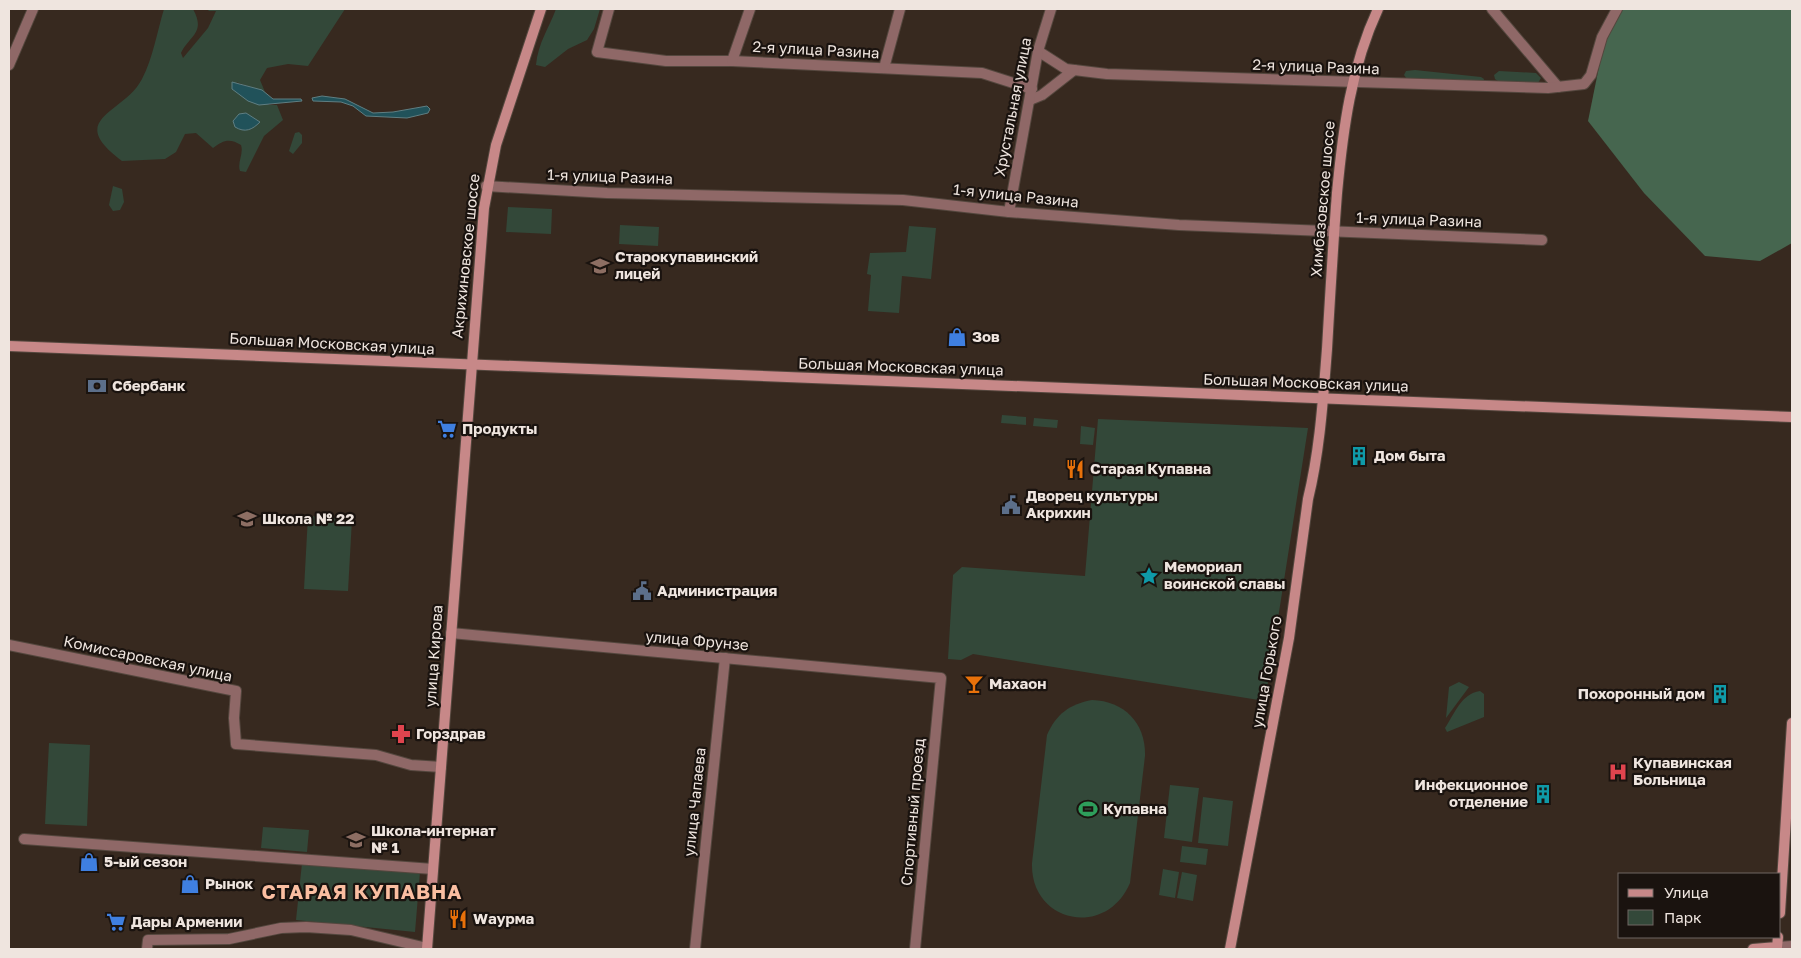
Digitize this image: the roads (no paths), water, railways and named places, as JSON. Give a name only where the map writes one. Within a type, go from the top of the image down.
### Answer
[{"type":"main road","name":"Акрихиновское шоссе","points":[[471,365],[479,249],[486,186],[496,145],[541,9]]},
{"type":"main road","name":"Химбазовское шоссе","points":[[1323,398],[1334,231],[1344,130],[1352,82],[1362,48],[1378,9]]},
{"type":"main road","name":"Большая Московская улица","points":[[9,346],[1792,417]]},
{"type":"main road","name":"улица Кирова","points":[[429,949],[433,869],[471,365]]},
{"type":"main road","name":"улица Горького","points":[[1230,949],[1289,638],[1323,398]]},
{"type":"main road","points":[[1781,897],[1792,723]]},
{"type":"main road","points":[[1753,949],[1778,944]]},
{"type":"street","points":[[9,65],[33,9]]},
{"type":"street","name":"2-я улица Разина","points":[[609,9],[597,52],[666,62],[732,61],[982,73],[1032,88]]},
{"type":"street","points":[[732,61],[750,9]]},
{"type":"street","points":[[884,68],[900,9]]},
{"type":"street","name":"Хрустальная улица","points":[[1009,212],[1038,51],[1051,9]]},
{"type":"street","points":[[1492,9],[1558,87]]},
{"type":"street","name":"2-я улица Разина","points":[[1038,51],[1066,68],[1141,77],[1558,87],[1584,84],[1602,37],[1617,9]]},
{"type":"street","points":[[1030,100],[1042,95],[1074,70]]},
{"type":"street","name":"1-я улица Разина","points":[[486,186],[607,193],[903,200],[1009,212],[1179,224],[1542,240]]},
{"type":"street","name":"улица Фрунзе","points":[[451,633],[941,678]]},
{"type":"street","name":"Комиссаровская улица","points":[[9,645],[236,691],[234,718],[236,744],[376,755],[411,765],[441,767]]},
{"type":"street","name":"улица Чапаева","points":[[695,949],[724,658]]},
{"type":"street","name":"Спортивный проезд","points":[[915,949],[941,678]]},
{"type":"street","points":[[24,839],[433,869]]},
{"type":"street","points":[[147,944],[229,939],[281,928],[306,927],[351,930],[429,949]]},
{"type":"street","points":[[1778,944],[1792,946]]},
{"type":"water","points":[[232,82],[262,90],[273,99],[301,99],[302,101],[259,105],[248,101],[232,89]]},
{"type":"water","points":[[322,96],[345,99],[373,113],[393,112],[427,106],[430,109],[428,113],[407,118],[366,116],[353,106],[341,102],[313,101],[312,98]]},
{"type":"water","points":[[246,113],[260,122],[248,130],[235,127],[233,121],[239,114]]},
{"type":"place","name":"Старокупавинский лицей","points":[[600,266]]},
{"type":"place","name":"Зов","points":[[957,337]]},
{"type":"place","name":"Сбербанк","points":[[97,386]]},
{"type":"place","name":"Продукты","points":[[447,429]]},
{"type":"place","name":"Дом быта","points":[[1359,456]]},
{"type":"place","name":"Старая Купавна","points":[[1075,469]]},
{"type":"place","name":"Дворец культуры Акрихин","points":[[1011,505]]},
{"type":"place","name":"Школа № 22","points":[[247,519]]},
{"type":"place","name":"Мемориал воинской славы","points":[[1149,576]]},
{"type":"place","name":"Администрация","points":[[642,591]]},
{"type":"place","name":"Махаон","points":[[974,684]]},
{"type":"place","name":"Похоронный дом","points":[[1720,694]]},
{"type":"place","name":"Горздрав","points":[[401,734]]},
{"type":"place","name":"Купавинская Больница","points":[[1618,772]]},
{"type":"place","name":"Инфекционное отделение","points":[[1543,794]]},
{"type":"place","name":"Купавна","points":[[1088,809]]},
{"type":"place","name":"Школа-интернат № 1","points":[[356,840]]},
{"type":"place","name":"5-ый сезон","points":[[89,862]]},
{"type":"place","name":"Рынок","points":[[190,884]]},
{"type":"place","name":"Wаурма","points":[[458,919]]},
{"type":"place","name":"Дары Армении","points":[[116,922]]},
{"type":"district","name":"СТАРАЯ КУПАВНА","points":[[362,892]]}]
